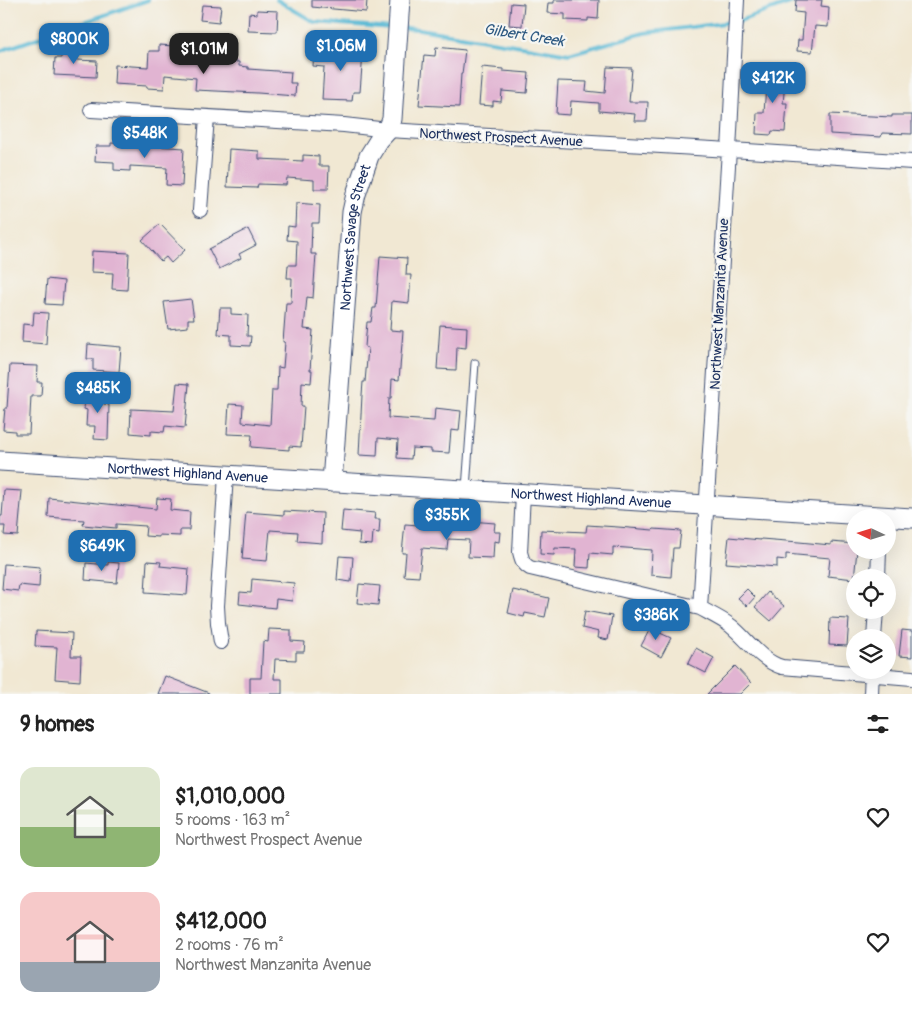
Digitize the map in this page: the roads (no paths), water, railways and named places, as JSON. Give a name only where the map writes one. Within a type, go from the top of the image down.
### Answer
[{"type":"main road","name":"Northwest Savage Street","points":[[332,482],[352,212],[369,156],[378,140],[388,130],[392,119],[400,0]]},
{"type":"main road","name":"Northwest Highland Avenue","points":[[0,462],[846,514]]},
{"type":"main road","name":"Northwest Highland Avenue","points":[[896,517],[912,518]]},
{"type":"street","name":"Northwest Manzanita Avenue","points":[[700,608],[737,0]]},
{"type":"street","name":"Northwest Prospect Avenue","points":[[91,110],[912,162]]},
{"type":"street","points":[[200,210],[207,117]]},
{"type":"street","points":[[221,642],[218,606],[226,476]]},
{"type":"street","points":[[523,494],[520,552],[522,561],[530,568],[700,608],[722,619],[758,652],[782,667],[846,671]]},
{"type":"street","points":[[896,676],[912,678]]},
{"type":"street","points":[[871,694],[872,679]]},
{"type":"lane","points":[[466,490],[475,363]]},
{"type":"waterway","name":"Gilbert Creek","points":[[0,51],[148,0]]},
{"type":"waterway","name":"Gilbert Creek","points":[[277,0],[314,22],[393,28]]},
{"type":"waterway","name":"Gilbert Creek","points":[[739,21],[798,0]]},
{"type":"waterway","name":"Gilbert Creek","points":[[403,28],[569,54],[644,33],[732,22]]}]
